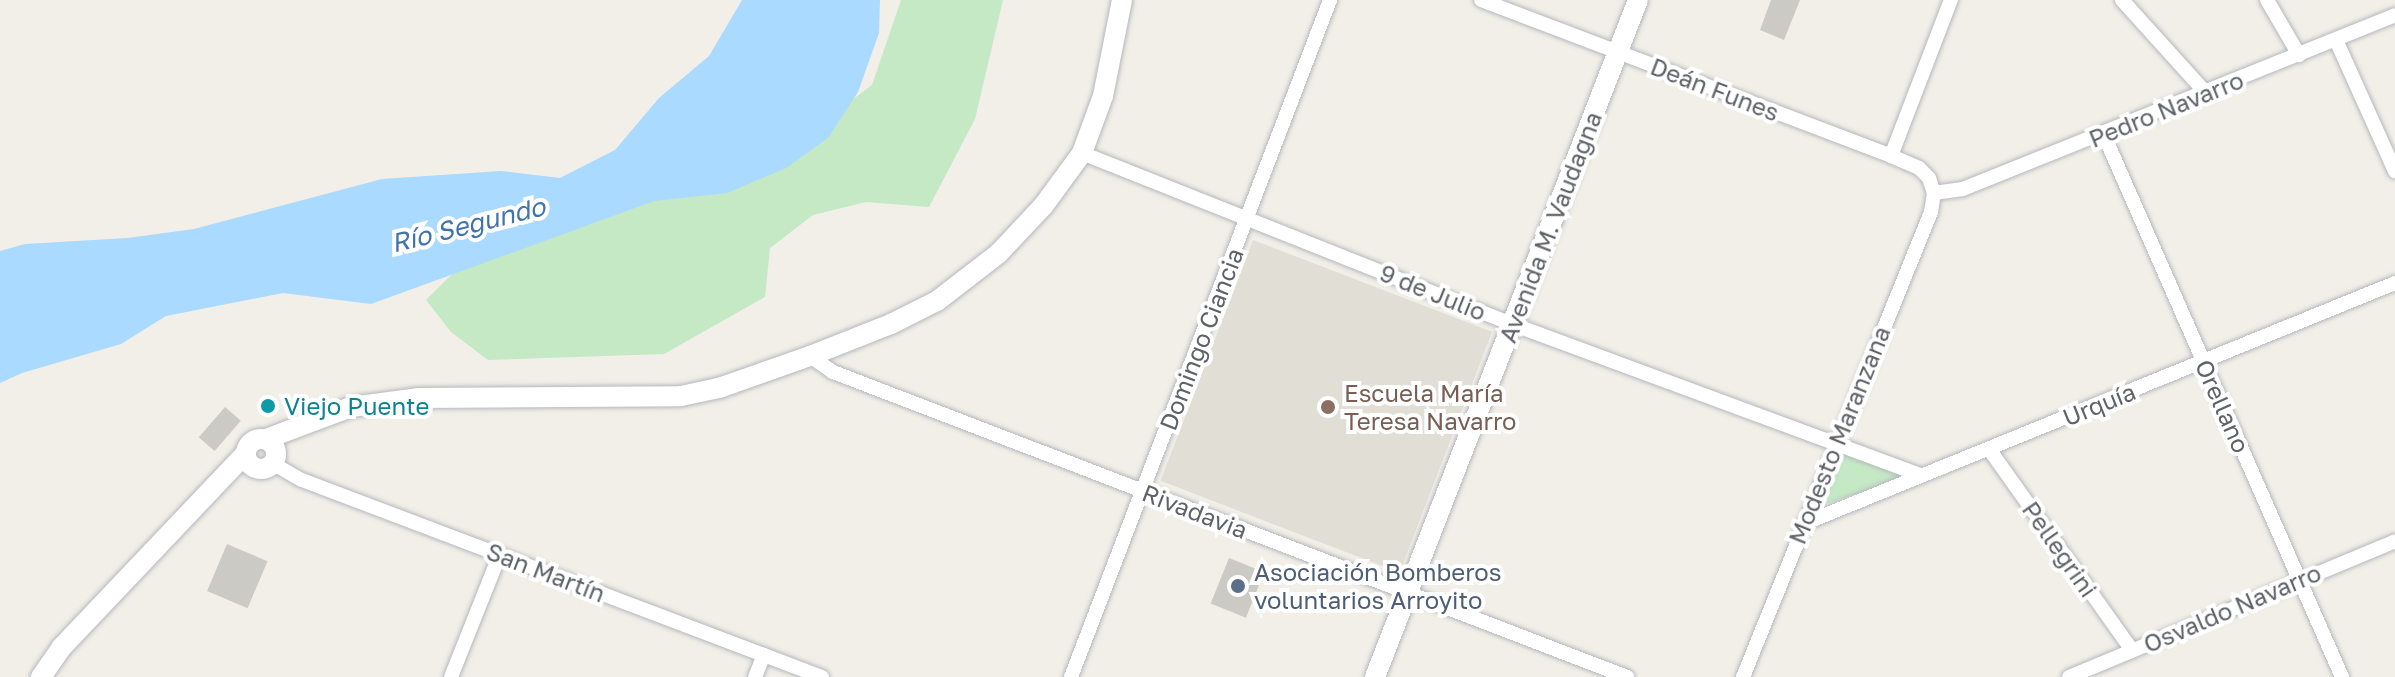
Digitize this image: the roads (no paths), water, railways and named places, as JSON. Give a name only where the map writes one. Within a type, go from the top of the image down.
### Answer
[{"type":"main road","points":[[41,677],[61,648],[191,512],[262,455],[351,407],[419,398],[681,396],[719,388],[891,324],[967,281],[999,253],[1044,205],[1082,153],[1103,96],[1122,0]]},
{"type":"main road","name":"Avenida M. Vaudagna","points":[[1375,677],[1638,0]]},
{"type":"street","name":"Domingo Ciancia","points":[[1071,677],[1330,0]]},
{"type":"street","name":"Deán Funes","points":[[1481,0],[1891,156],[1919,168],[1929,178],[1934,193]]},
{"type":"street","points":[[1891,156],[1951,0]]},
{"type":"street","points":[[2122,0],[2207,94]]},
{"type":"street","points":[[2267,0],[2299,55]]},
{"type":"street","name":"Pedro Navarro","points":[[1934,193],[1963,189],[2104,135],[2395,15]]},
{"type":"street","points":[[2336,40],[2395,171]]},
{"type":"street","name":"Orellano","points":[[2104,135],[2302,579],[2342,677]]},
{"type":"street","name":"9 de Julio","points":[[1082,153],[1512,324],[1922,476]]},
{"type":"street","name":"Modesto Maranzana","points":[[1743,677],[1835,443],[1931,212],[1934,193]]},
{"type":"street","name":"Urquía","points":[[1803,524],[2395,283]]},
{"type":"street","name":"Rivadavia","points":[[810,356],[833,372],[1627,677]]},
{"type":"street","name":"Pellegrini","points":[[1989,449],[2132,650]]},
{"type":"street","name":"San Martín","points":[[262,455],[302,480],[822,677]]},
{"type":"street","name":"Osvaldo Navarro","points":[[2069,677],[2395,541]]},
{"type":"street","points":[[451,677],[500,554]]},
{"type":"street","points":[[755,677],[764,655]]},
{"type":"water","name":"Río Segundo","points":[[742,0],[880,0],[879,33],[858,92],[828,138],[786,168],[727,193],[654,201],[371,304],[283,293],[166,316],[121,344],[22,373],[0,383],[0,251],[25,244],[127,238],[194,229],[382,179],[501,171],[560,178],[615,150],[659,98],[709,56]]},
{"type":"place","name":"Viejo Puente","points":[[268,406]]},
{"type":"place","name":"Escuela María Teresa Navarro","points":[[1328,407]]},
{"type":"place","name":"Asociación Bomberos voluntarios Arroyito","points":[[1238,586]]}]
